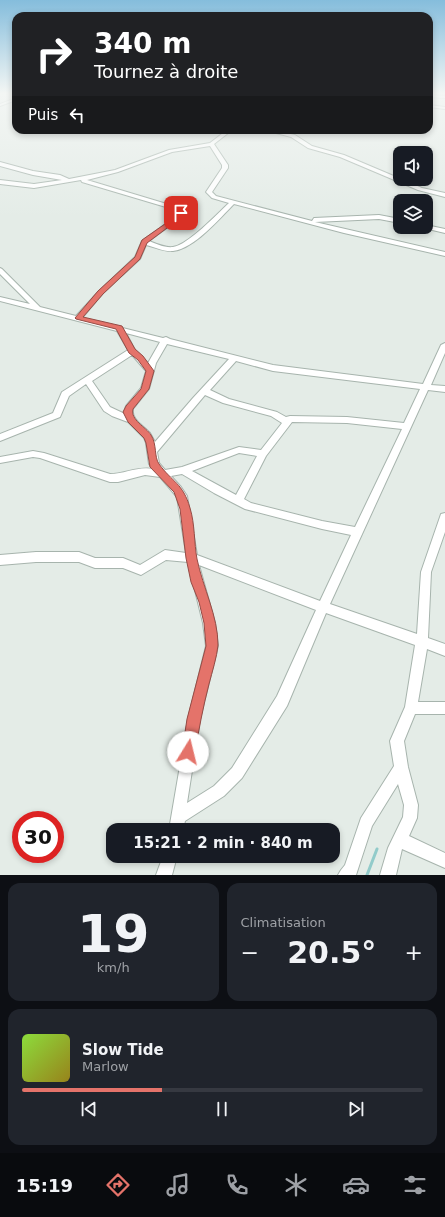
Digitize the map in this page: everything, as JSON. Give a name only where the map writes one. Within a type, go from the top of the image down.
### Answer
[{"type":"street","points":[[0,182],[27,186],[84,178],[116,171],[171,151],[210,144],[223,135]]},
{"type":"street","points":[[288,135],[293,136],[310,147],[342,156],[420,189],[445,195]]},
{"type":"street","points":[[210,144],[225,165],[225,168],[209,192],[210,194],[232,202],[351,233],[445,254]]},
{"type":"street","points":[[0,164],[33,173],[60,177],[68,180]]},
{"type":"street","points":[[78,318],[101,292],[138,258],[144,242],[181,215],[178,209],[84,181],[84,178]]},
{"type":"street","points":[[144,242],[170,249],[181,248],[232,202]]},
{"type":"street","points":[[308,221],[379,216],[393,219]]},
{"type":"street","points":[[433,228],[445,231]]},
{"type":"street","points":[[0,270],[14,287],[26,295],[37,308]]},
{"type":"street","points":[[0,299],[166,339],[235,358],[293,371],[445,389]]},
{"type":"street","points":[[119,328],[132,351],[140,358],[150,371]]},
{"type":"street","points":[[131,420],[128,412],[129,408],[145,389],[152,363],[166,339]]},
{"type":"street","points":[[178,817],[219,791],[238,773],[282,701],[322,607],[445,345]]},
{"type":"street","points":[[0,438],[57,415],[65,394],[132,351]]},
{"type":"street","points":[[152,452],[204,391],[235,358]]},
{"type":"street","points":[[87,380],[108,409],[115,414],[131,420],[147,436],[151,443],[154,464],[182,496],[197,582],[209,623],[212,646],[194,719],[177,823]]},
{"type":"street","points":[[204,391],[226,401],[274,414],[287,422]]},
{"type":"street","points":[[238,500],[263,454],[287,422],[296,418],[320,418],[406,426]]},
{"type":"street","points":[[0,460],[33,454],[50,457],[110,478],[126,477],[145,471],[164,474],[183,470],[239,450],[263,454]]},
{"type":"street","points":[[183,470],[249,506],[292,518],[358,532]]},
{"type":"street","points":[[388,875],[400,840],[410,818],[411,805],[401,767],[397,741],[411,708],[422,642],[426,572],[445,517]]},
{"type":"street","points":[[0,560],[36,557],[79,557],[95,563],[123,563],[141,570],[165,555],[192,558],[322,607],[445,650]]},
{"type":"street","points":[[411,708],[445,708]]},
{"type":"street","points":[[346,875],[351,870],[366,823],[401,767]]},
{"type":"street","points":[[400,840],[445,861]]},
{"type":"street","points":[[164,875],[168,863]]},
{"type":"waterway","points":[[367,875],[377,849]]},
{"type":"route","points":[[181,213],[181,215],[144,242],[141,254],[133,264],[101,292],[78,318],[119,328],[132,351],[145,363],[150,371],[145,389],[129,408],[128,412],[131,420],[147,436],[151,443],[152,460],[154,464],[182,496],[192,558],[197,582],[209,623],[212,646],[194,719],[188,752]]}]
